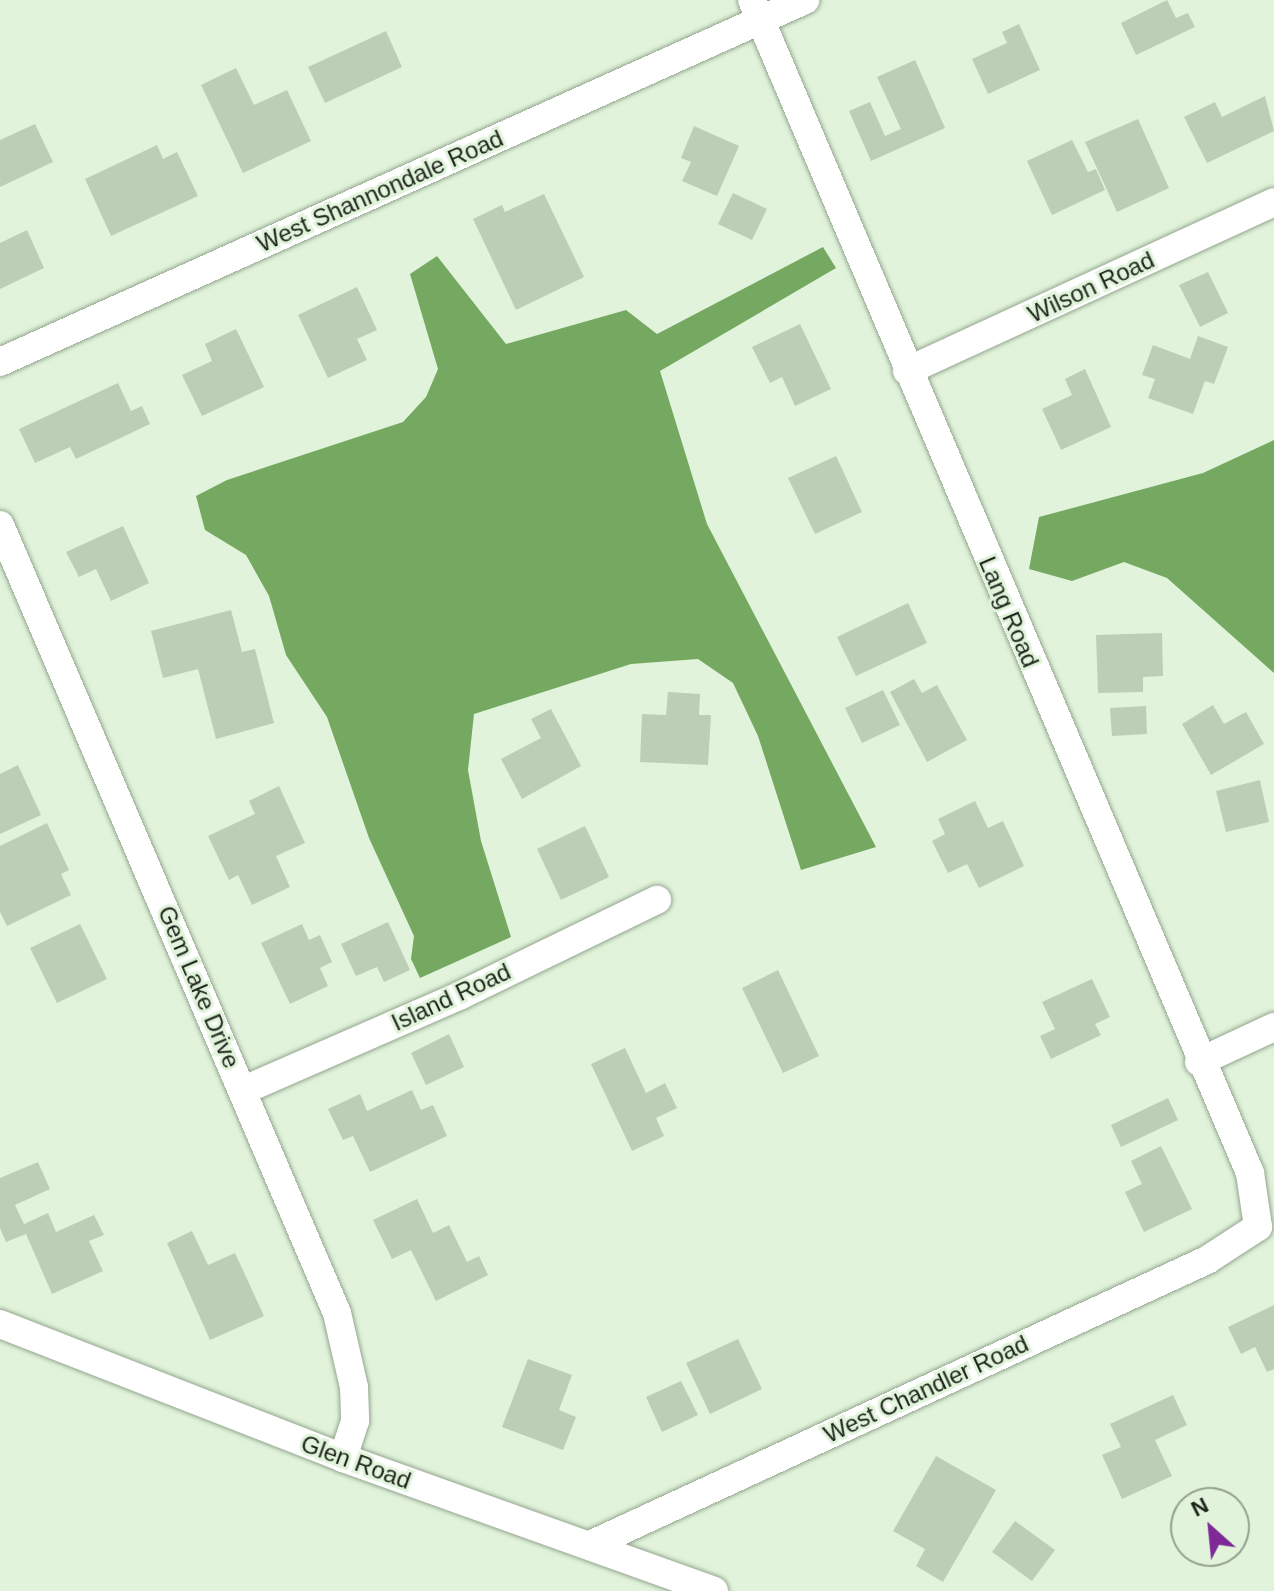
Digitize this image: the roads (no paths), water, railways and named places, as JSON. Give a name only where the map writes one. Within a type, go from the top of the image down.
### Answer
[{"type":"street","name":"West Shannondale Road","points":[[0,362],[756,10],[805,0]]},
{"type":"street","name":"Lang Road","points":[[756,10],[1199,1062],[1250,1173],[1258,1227]]},
{"type":"street","name":"Wilson Road","points":[[907,371],[1274,202]]},
{"type":"street","name":"Gem Lake Drive","points":[[0,525],[337,1313],[354,1387],[355,1421],[343,1458]]},
{"type":"street","name":"Island Road","points":[[244,1090],[461,995],[657,900]]},
{"type":"street","points":[[1199,1062],[1274,1027]]},
{"type":"street","name":"West Chandler Road","points":[[590,1545],[1207,1260],[1258,1227]]},
{"type":"street","name":"Glen Road","points":[[0,1324],[343,1458],[714,1591]]}]
